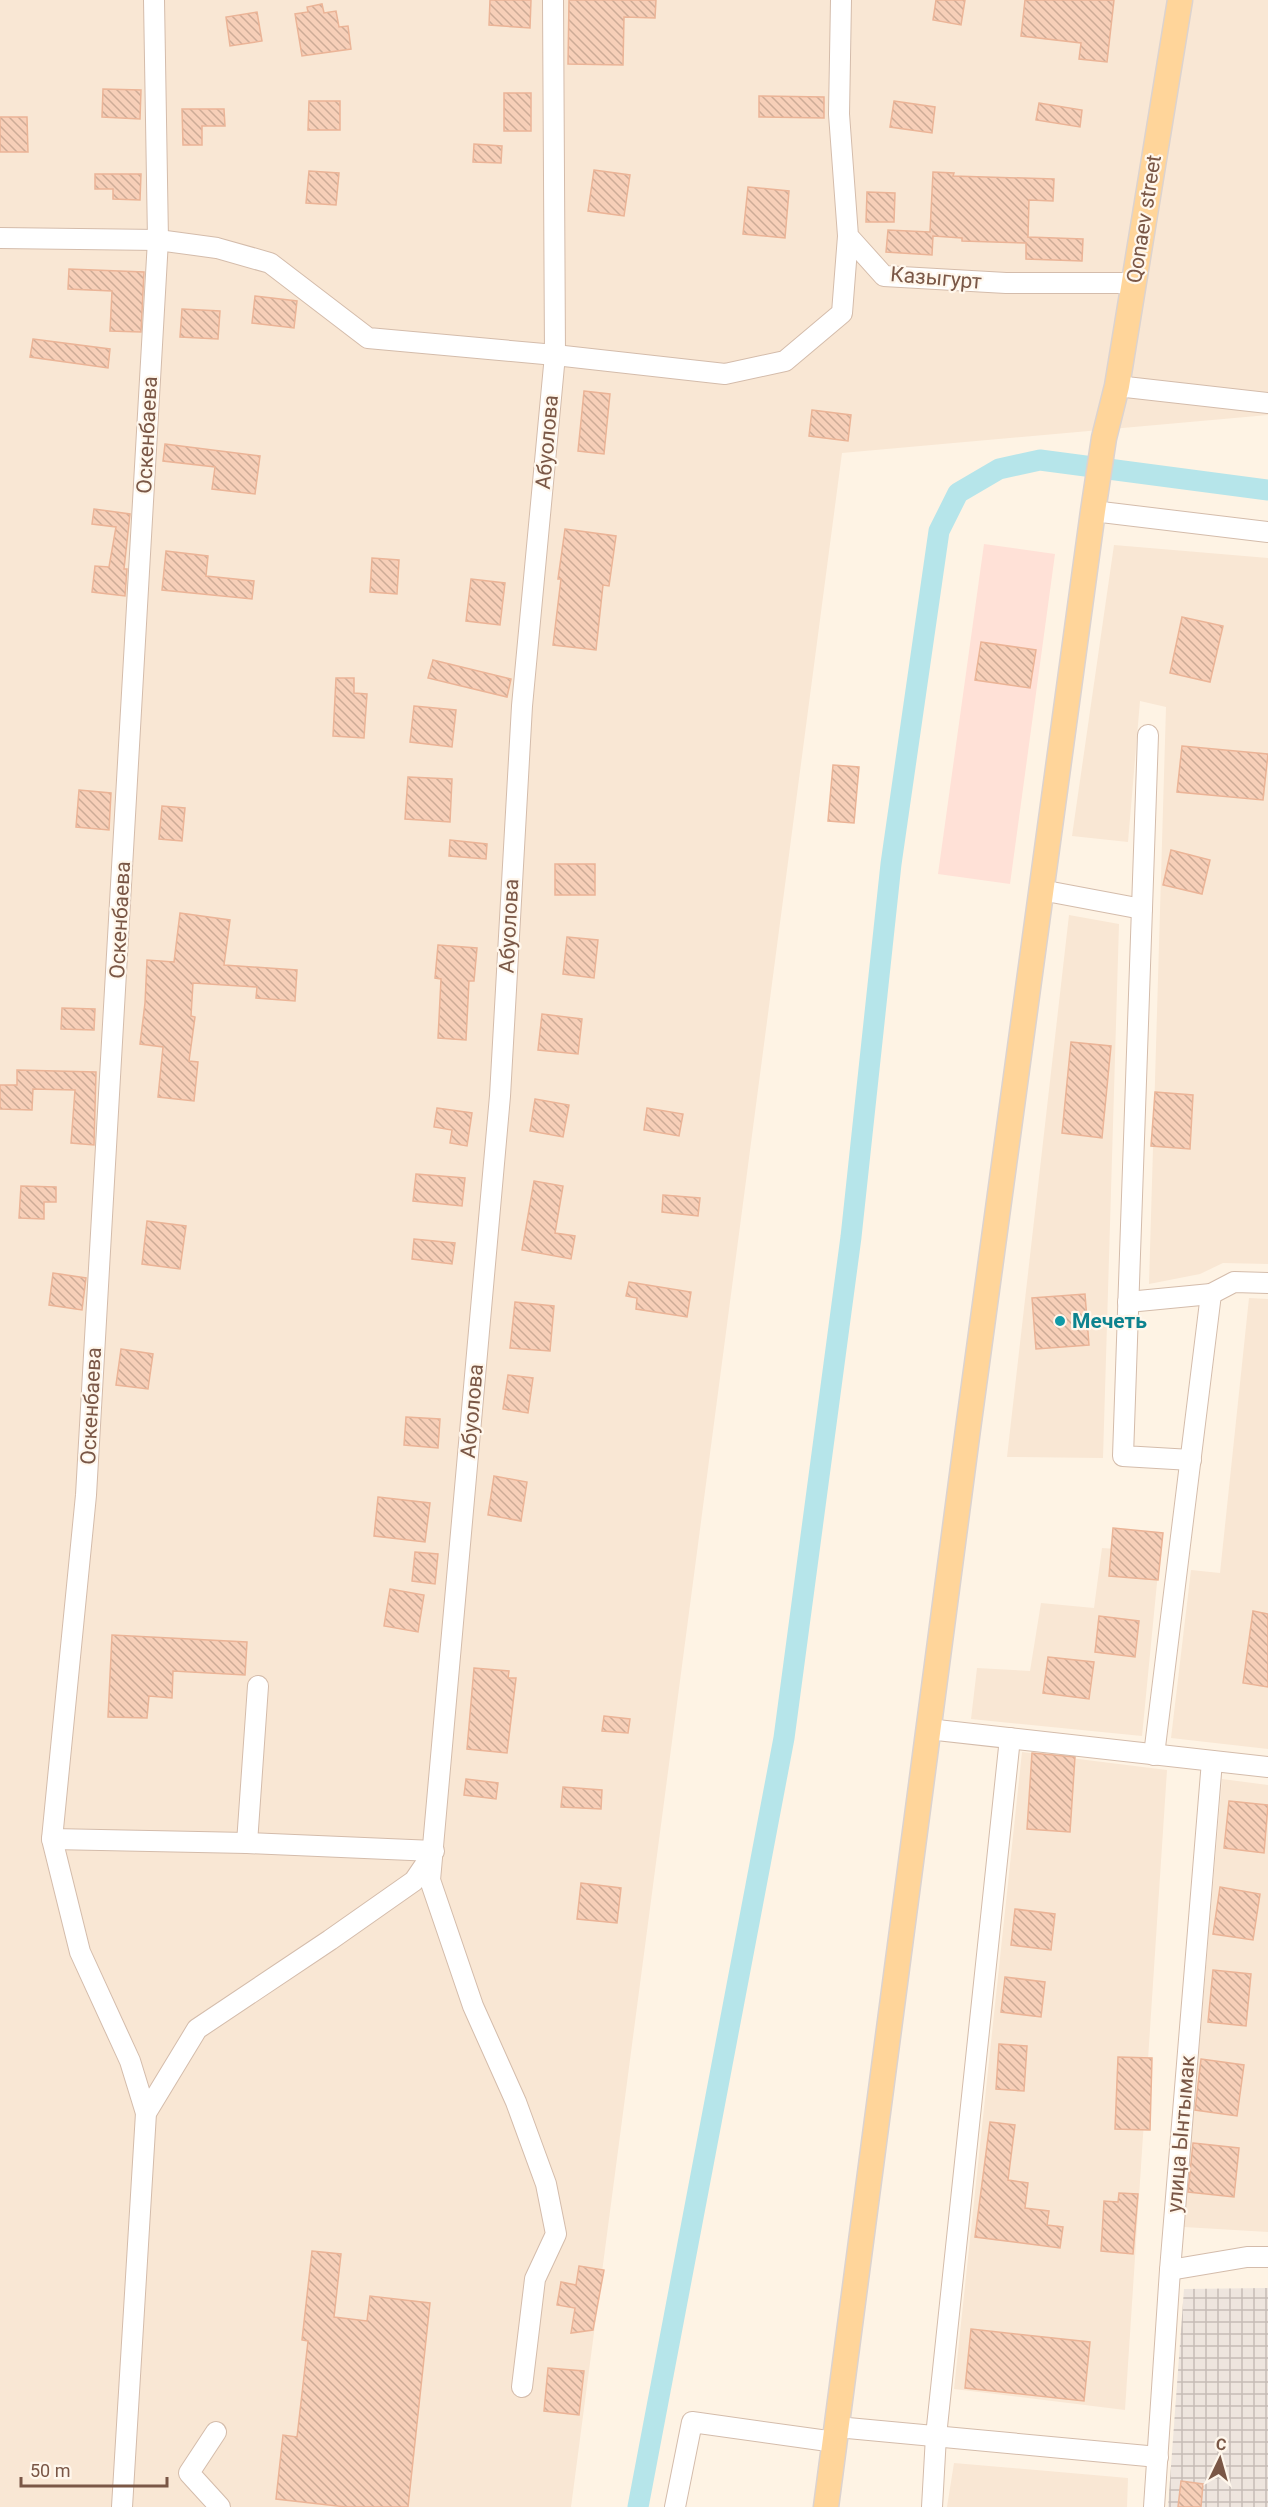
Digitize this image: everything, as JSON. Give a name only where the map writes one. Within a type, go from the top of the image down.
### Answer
[{"type":"main road","name":"Qonaev street","points":[[826,2507],[928,1729],[1094,500],[1104,438],[1117,386],[1180,0]]},
{"type":"street","name":"Оскенбаева","points":[[146,2113],[130,2061],[80,1952],[52,1839],[86,1496],[158,240],[154,0]]},
{"type":"street","name":"Абуолова","points":[[522,2387],[535,2279],[556,2234],[546,2184],[516,2102],[473,2006],[430,1881],[499,1108],[522,706],[555,355],[553,0]]},
{"type":"street","points":[[0,238],[158,240],[218,248],[270,262],[368,338],[555,355],[725,374],[785,361],[842,313],[848,236],[839,114],[841,0]]},
{"type":"street","name":"Казыгурт","points":[[848,236],[884,276],[1006,283],[1133,283]]},
{"type":"street","points":[[1117,386],[1268,403]]},
{"type":"street","points":[[1094,500],[1268,532]]},
{"type":"street","points":[[1148,735],[1123,1456],[1191,1460]]},
{"type":"street","points":[[1041,891],[1142,909]]},
{"type":"street","points":[[1128,1302],[1211,1294],[1234,1282],[1268,1283]]},
{"type":"street","points":[[1154,1755],[1211,1294]]},
{"type":"street","points":[[247,1844],[258,1686]]},
{"type":"street","points":[[928,1729],[1268,1767]]},
{"type":"street","points":[[932,2507],[936,2436],[1010,1738]]},
{"type":"street","name":"улица Ынтымак","points":[[1154,2507],[1170,2270],[1212,1761]]},
{"type":"street","points":[[52,1839],[434,1851]]},
{"type":"street","points":[[122,2507],[146,2113],[196,2029],[414,1881],[434,1851]]},
{"type":"street","points":[[1170,2270],[1247,2257],[1268,2258]]},
{"type":"street","points":[[675,2507],[692,2422],[836,2434],[936,2436],[1158,2457]]},
{"type":"street","points":[[216,2432],[189,2473],[220,2507]]},
{"type":"shaded area","points":[[0,0],[1268,0],[1268,415],[842,453],[571,2507],[0,2507]]},
{"type":"shaded area","points":[[984,544],[1055,554],[1010,884],[938,874]]},
{"type":"shaded area","points":[[1114,545],[1268,558],[1268,1264],[1223,1263],[1200,1274],[1149,1284],[1166,707],[1140,701],[1128,842],[1072,836]]},
{"type":"shaded area","points":[[1069,915],[1119,924],[1103,1458],[1007,1457]]},
{"type":"shaded area","points":[[1249,1298],[1268,1299],[1268,1749],[1171,1738],[1191,1570],[1220,1573]]},
{"type":"shaded area","points":[[1102,1548],[1160,1552],[1142,1736],[971,1719],[977,1668],[1030,1671],[1041,1603],[1094,1608]]},
{"type":"shaded area","points":[[1022,1752],[1167,1770],[1125,2410],[954,2389]]},
{"type":"shaded area","points":[[1222,1779],[1268,1785],[1268,2232],[1184,2227]]},
{"type":"shaded area","points":[[1268,2288],[1268,2507],[1168,2507],[1184,2289]]},
{"type":"shaded area","points":[[954,2463],[1128,2478],[1127,2507],[947,2507]]},
{"type":"building","points":[[490,0],[531,0],[530,28],[489,25]]},
{"type":"building","points":[[569,0],[656,0],[655,18],[624,17],[623,65],[568,64]]},
{"type":"building","points":[[936,0],[965,0],[961,25],[933,20]]},
{"type":"building","points":[[1025,0],[1114,0],[1107,62],[1079,59],[1081,43],[1021,36]]},
{"type":"building","points":[[322,4],[324,13],[336,11],[339,27],[348,26],[351,49],[302,56],[295,14],[308,12],[307,7]]},
{"type":"building","points":[[257,12],[262,41],[230,46],[226,17]]},
{"type":"building","points":[[103,89],[141,90],[140,119],[102,117]]},
{"type":"building","points":[[504,93],[531,93],[531,131],[504,131]]},
{"type":"building","points":[[759,96],[824,97],[824,118],[759,117]]},
{"type":"building","points":[[309,101],[340,101],[340,130],[308,130]]},
{"type":"building","points":[[894,101],[935,107],[932,133],[890,127]]},
{"type":"building","points":[[1039,103],[1082,110],[1080,127],[1036,120]]},
{"type":"building","points":[[182,109],[224,109],[225,126],[202,126],[202,145],[183,145]]},
{"type":"building","points":[[0,117],[27,117],[28,152],[0,152]]},
{"type":"building","points":[[474,144],[502,146],[501,163],[473,162]]},
{"type":"building","points":[[594,170],[630,175],[624,216],[588,211]]},
{"type":"building","points":[[309,171],[339,173],[336,205],[306,203]]},
{"type":"building","points":[[933,172],[954,173],[953,176],[1054,179],[1053,201],[1029,200],[1028,237],[1083,239],[1082,261],[1026,259],[1026,243],[962,241],[962,238],[933,236],[932,255],[886,252],[888,230],[930,232]]},
{"type":"building","points":[[95,174],[141,174],[140,200],[113,199],[113,189],[95,189]]},
{"type":"building","points":[[748,187],[789,191],[785,238],[743,234]]},
{"type":"building","points":[[867,192],[895,193],[894,222],[866,222]]},
{"type":"building","points":[[69,269],[144,272],[141,332],[110,331],[112,291],[68,289]]},
{"type":"building","points":[[255,296],[297,301],[294,328],[252,323]]},
{"type":"building","points":[[182,309],[220,311],[218,339],[180,337]]},
{"type":"building","points":[[33,339],[110,349],[108,368],[30,357]]},
{"type":"building","points":[[584,391],[610,394],[604,454],[578,451]]},
{"type":"building","points":[[812,410],[851,415],[848,441],[809,436]]},
{"type":"building","points":[[165,444],[260,456],[255,494],[212,489],[215,467],[163,461]]},
{"type":"building","points":[[94,509],[130,514],[124,569],[127,569],[125,596],[92,592],[95,566],[109,567],[116,527],[92,524]]},
{"type":"building","points":[[565,529],[616,536],[609,586],[603,585],[596,650],[553,645],[561,579],[558,579]]},
{"type":"building","points":[[166,551],[208,556],[206,576],[254,581],[252,599],[162,590]]},
{"type":"building","points":[[372,558],[399,560],[397,594],[370,592]]},
{"type":"building","points":[[471,579],[505,583],[500,625],[466,621]]},
{"type":"building","points":[[1182,617],[1223,626],[1210,682],[1170,673]]},
{"type":"building","points":[[981,642],[1036,650],[1030,688],[975,680]]},
{"type":"building","points":[[433,660],[511,679],[507,697],[428,678]]},
{"type":"building","points":[[336,678],[354,678],[354,693],[367,694],[364,738],[333,736]]},
{"type":"building","points":[[414,706],[456,710],[452,747],[410,742]]},
{"type":"building","points":[[1182,746],[1268,754],[1263,800],[1177,792]]},
{"type":"building","points":[[833,765],[859,767],[854,823],[828,821]]},
{"type":"building","points":[[408,777],[452,779],[450,822],[405,819]]},
{"type":"building","points":[[79,790],[111,793],[109,830],[76,827]]},
{"type":"building","points":[[162,806],[185,808],[182,841],[159,839]]},
{"type":"building","points":[[450,840],[487,844],[486,859],[449,856]]},
{"type":"building","points":[[1171,850],[1210,860],[1202,894],[1163,885]]},
{"type":"building","points":[[555,864],[595,864],[595,895],[555,895]]},
{"type":"building","points":[[180,913],[230,920],[224,965],[297,970],[295,1001],[256,998],[257,987],[193,983],[191,1016],[195,1017],[189,1061],[198,1062],[194,1101],[158,1097],[163,1047],[140,1044],[147,960],[174,962]]},
{"type":"building","points":[[567,937],[598,940],[594,978],[563,974]]},
{"type":"building","points":[[438,945],[477,948],[474,981],[469,981],[466,1040],[438,1038],[441,979],[435,978]]},
{"type":"building","points":[[62,1008],[95,1009],[94,1030],[61,1029]]},
{"type":"building","points":[[542,1014],[582,1019],[578,1054],[538,1050]]},
{"type":"building","points":[[1071,1042],[1111,1046],[1102,1138],[1062,1133]]},
{"type":"building","points":[[17,1070],[96,1072],[94,1145],[71,1143],[75,1090],[33,1089],[32,1110],[0,1109],[0,1085],[17,1085]]},
{"type":"building","points":[[1155,1092],[1193,1095],[1190,1149],[1151,1146]]},
{"type":"building","points":[[535,1099],[569,1105],[563,1137],[530,1131]]},
{"type":"building","points":[[437,1108],[472,1113],[467,1146],[450,1143],[452,1130],[434,1127]]},
{"type":"building","points":[[647,1108],[683,1114],[679,1136],[644,1130]]},
{"type":"building","points":[[416,1174],[465,1178],[462,1206],[413,1201]]},
{"type":"building","points":[[534,1181],[563,1186],[555,1233],[575,1236],[571,1259],[522,1250]]},
{"type":"building","points":[[21,1186],[56,1187],[56,1202],[44,1202],[44,1219],[19,1218]]},
{"type":"building","points":[[663,1195],[700,1198],[698,1216],[662,1212]]},
{"type":"building","points":[[147,1221],[186,1226],[180,1269],[142,1264]]},
{"type":"building","points":[[414,1239],[455,1243],[452,1264],[412,1259]]},
{"type":"building","points":[[53,1273],[86,1278],[82,1310],[49,1305]]},
{"type":"building","points":[[629,1282],[691,1292],[687,1317],[636,1309],[637,1298],[626,1296]]},
{"type":"building","name":"Мечеть","points":[[1085,1294],[1089,1345],[1036,1349],[1032,1298]]},
{"type":"building","points":[[515,1302],[554,1306],[550,1351],[510,1348]]},
{"type":"building","points":[[121,1349],[153,1354],[148,1389],[116,1385]]},
{"type":"building","points":[[508,1375],[533,1378],[528,1413],[503,1409]]},
{"type":"building","points":[[406,1417],[440,1419],[438,1448],[404,1445]]},
{"type":"building","points":[[494,1476],[527,1482],[521,1521],[488,1515]]},
{"type":"building","points":[[378,1497],[430,1503],[425,1542],[374,1536]]},
{"type":"building","points":[[1113,1528],[1163,1533],[1158,1580],[1109,1576]]},
{"type":"building","points":[[415,1552],[438,1554],[435,1584],[412,1581]]},
{"type":"building","points":[[390,1589],[424,1595],[418,1632],[384,1626]]},
{"type":"building","points":[[1253,1611],[1268,1614],[1268,1687],[1243,1683]]},
{"type":"building","points":[[1099,1616],[1139,1621],[1135,1657],[1095,1652]]},
{"type":"building","points":[[112,1635],[247,1642],[245,1675],[173,1671],[172,1698],[149,1696],[147,1718],[108,1717]]},
{"type":"building","points":[[1048,1657],[1094,1662],[1089,1699],[1043,1693]]},
{"type":"building","points":[[474,1668],[509,1671],[508,1678],[516,1678],[507,1753],[467,1749]]},
{"type":"building","points":[[604,1716],[630,1719],[628,1733],[602,1731]]},
{"type":"building","points":[[1032,1753],[1075,1757],[1070,1832],[1027,1829]]},
{"type":"building","points":[[466,1779],[498,1783],[496,1799],[464,1795]]},
{"type":"building","points":[[563,1787],[602,1790],[601,1809],[561,1807]]},
{"type":"building","points":[[1229,1801],[1268,1805],[1264,1853],[1224,1848]]},
{"type":"building","points":[[581,1883],[621,1888],[617,1923],[577,1919]]},
{"type":"building","points":[[1220,1887],[1260,1894],[1253,1940],[1213,1934]]},
{"type":"building","points":[[1015,1909],[1055,1914],[1051,1950],[1011,1945]]},
{"type":"building","points":[[1213,1970],[1251,1974],[1246,2026],[1208,2022]]},
{"type":"building","points":[[1005,1977],[1045,1982],[1041,2017],[1001,2012]]},
{"type":"building","points":[[999,2044],[1027,2046],[1024,2091],[996,2089]]},
{"type":"building","points":[[1118,2057],[1152,2058],[1150,2130],[1115,2129]]},
{"type":"building","points":[[1201,2059],[1244,2065],[1237,2116],[1195,2110]]},
{"type":"building","points":[[990,2122],[1015,2125],[1008,2180],[1028,2183],[1025,2208],[1049,2211],[1047,2225],[1063,2227],[1060,2248],[975,2237]]},
{"type":"building","points":[[1193,2143],[1239,2148],[1234,2197],[1188,2192]]},
{"type":"building","points":[[1119,2193],[1138,2194],[1133,2254],[1101,2251],[1104,2201],[1118,2202]]},
{"type":"building","points":[[312,2251],[341,2254],[334,2317],[367,2321],[370,2296],[430,2303],[408,2507],[346,2507],[276,2499],[283,2435],[297,2437],[308,2341],[302,2340]]},
{"type":"building","points":[[579,2266],[604,2270],[593,2330],[571,2333],[575,2308],[557,2305],[561,2282],[576,2285]]},
{"type":"building","points":[[971,2329],[1090,2342],[1084,2401],[965,2388]]},
{"type":"building","points":[[548,2368],[584,2371],[579,2415],[544,2411]]},
{"type":"building","points":[[1181,2481],[1203,2484],[1201,2507],[1178,2507]]},
{"type":"waterway","points":[[638,2507],[784,1738],[851,1237],[891,864],[939,531],[958,493],[999,469],[1040,460],[1268,490]]},
{"type":"place","name":"Мечеть","points":[[1060,1321]]}]
